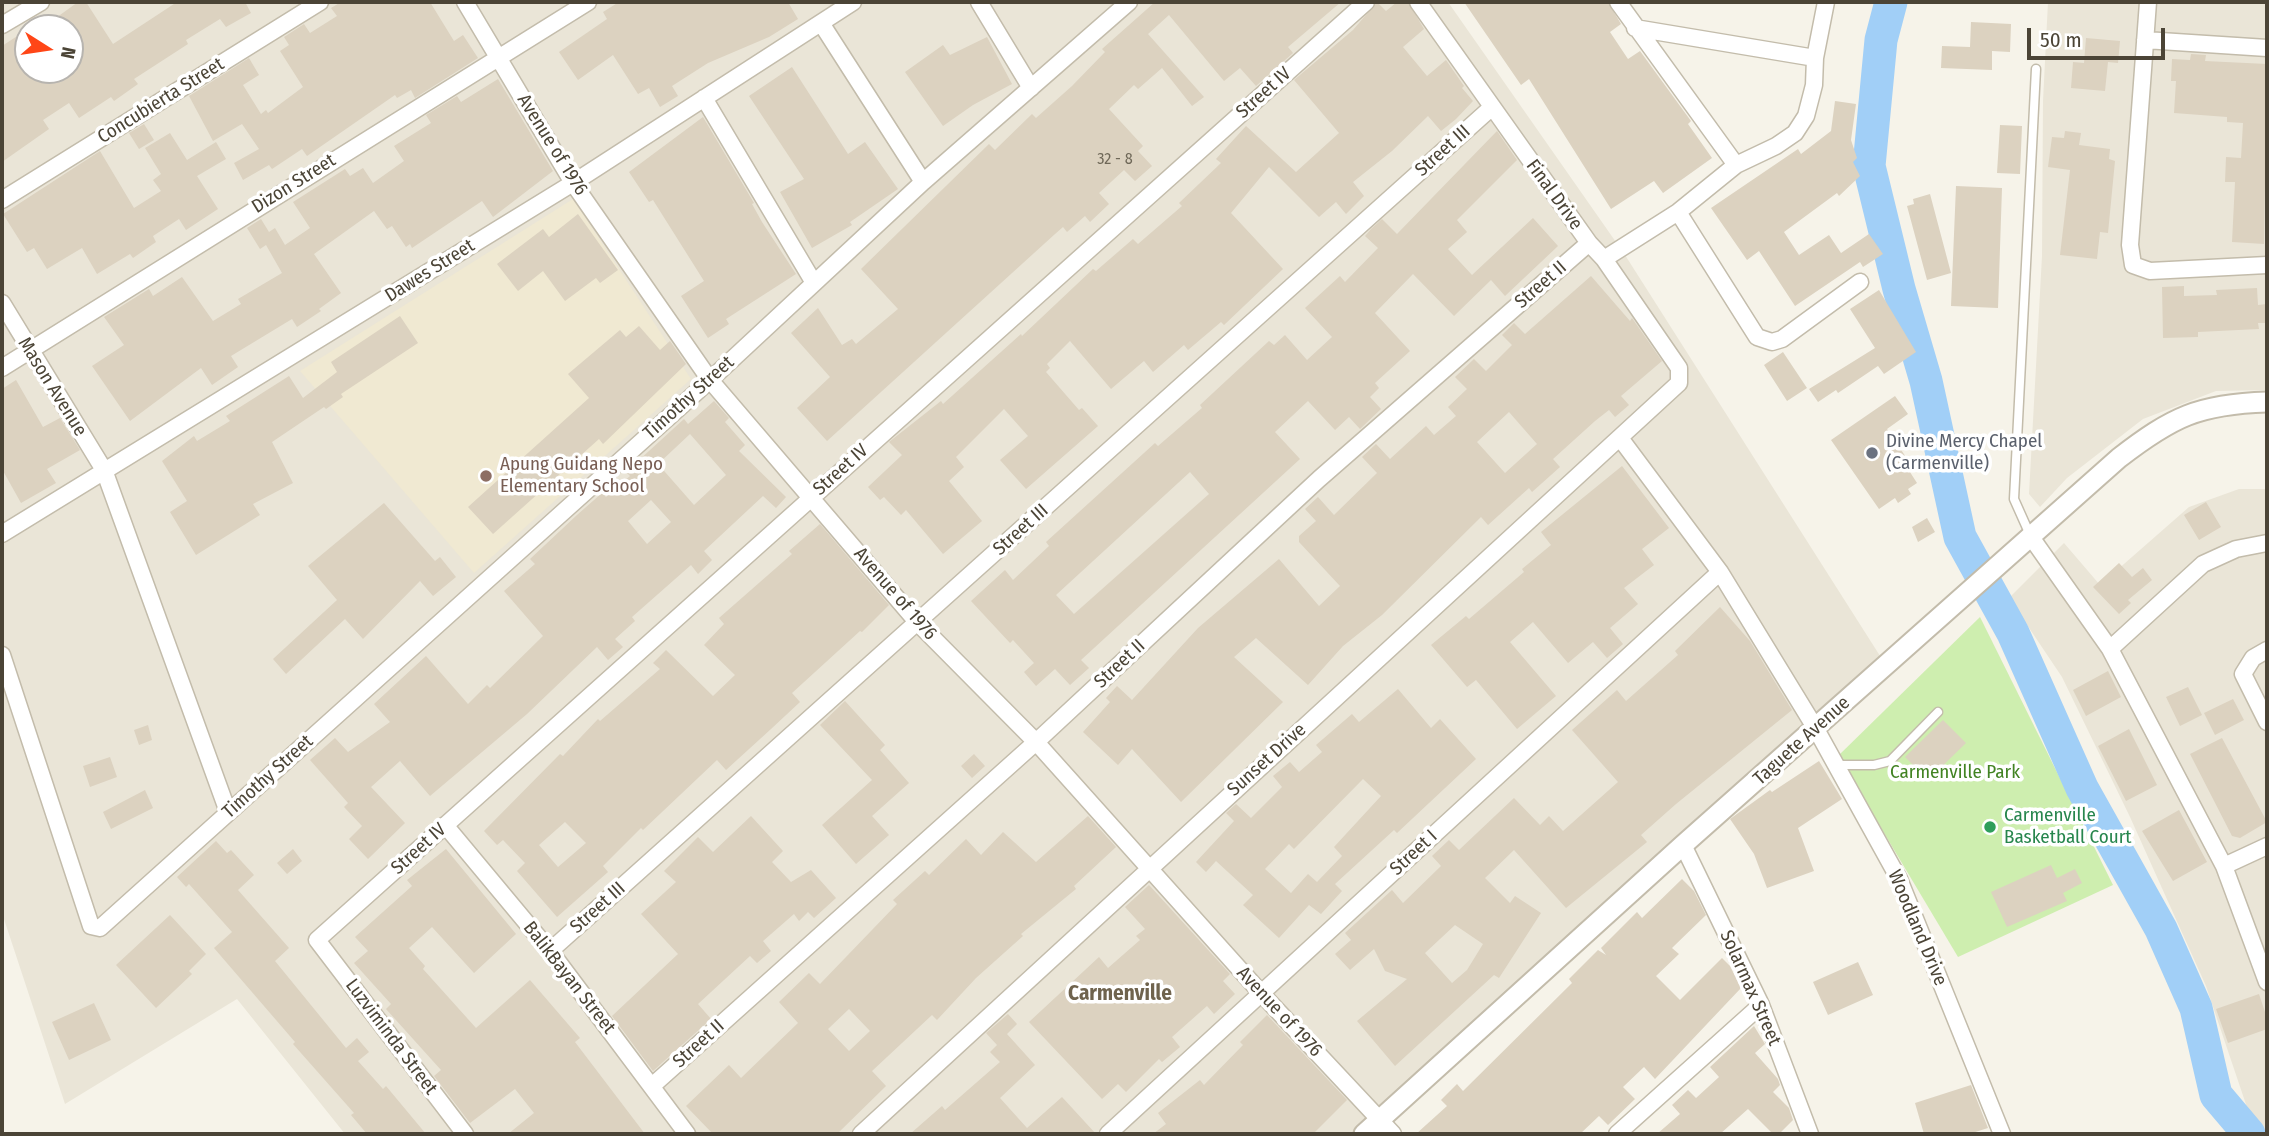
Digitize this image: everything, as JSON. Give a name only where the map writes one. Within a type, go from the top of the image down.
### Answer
[{"type":"street","points":[[2,25],[41,2]]},
{"type":"street","name":"Concubierta Street","points":[[2,200],[320,2]]},
{"type":"street","name":"Avenue of 1976","points":[[465,2],[573,183],[710,380],[918,623],[1036,742],[1261,993],[1387,1127]]},
{"type":"street","name":"Dizon Street","points":[[2,368],[588,2]]},
{"type":"street","name":"Dawes Street","points":[[2,534],[573,183],[853,2]]},
{"type":"street","points":[[979,2],[1031,88]]},
{"type":"street","name":"Timothy Street","points":[[2,654],[91,926],[100,928],[710,380],[923,182],[1129,2]]},
{"type":"street","name":"Street IV","points":[[317,940],[1366,2]]},
{"type":"street","name":"Final Drive","points":[[1418,2],[1491,108],[1589,243],[1604,259],[1679,368],[1679,383],[1675,389]]},
{"type":"street","points":[[1618,2],[1736,164]]},
{"type":"street","points":[[1604,259],[1678,212],[1736,164],[1776,146],[1795,133],[1806,116],[1814,85],[1815,58],[1826,2]]},
{"type":"street","points":[[2147,2],[2130,246],[2133,265],[2150,271],[2267,265]]},
{"type":"street","points":[[821,23],[923,182]]},
{"type":"street","points":[[1635,28],[1815,58]]},
{"type":"street","points":[[2145,40],[2267,48]]},
{"type":"street","points":[[704,98],[814,284]]},
{"type":"street","name":"Street III","points":[[550,951],[1491,108]]},
{"type":"street","points":[[1678,212],[1757,337],[1772,341],[1782,340],[1860,282]]},
{"type":"street","name":"Street II","points":[[652,1086],[1036,742],[1319,479],[1589,243]]},
{"type":"street","name":"Mason Avenue","points":[[2,303],[104,470],[228,812]]},
{"type":"street","name":"Sunset Drive","points":[[861,1134],[1149,867],[1675,389]]},
{"type":"street","name":"Taguete Avenue","points":[[1364,1134],[1387,1127],[1683,845],[2119,458],[2169,422],[2224,403],[2267,402]]},
{"type":"street","points":[[1620,438],[1720,572],[1816,729]]},
{"type":"street","points":[[2031,537],[2110,649],[2224,866],[2263,960],[2267,982]]},
{"type":"street","points":[[2110,649],[2203,565],[2236,549],[2267,543]]},
{"type":"street","name":"Street I","points":[[1108,1134],[1720,572]]},
{"type":"street","points":[[2267,650],[2253,658],[2244,674],[2267,722]]},
{"type":"street","name":"Woodland Drive","points":[[1816,729],[1899,879],[2002,1134]]},
{"type":"street","name":"BalikBayan Street","points":[[445,825],[550,951],[687,1134]]},
{"type":"street","name":"Solarmax Street","points":[[1683,845],[1761,1005],[1810,1134]]},
{"type":"street","points":[[2224,866],[2267,846]]},
{"type":"street","name":"Luzviminda Street","points":[[317,940],[465,1134]]},
{"type":"street","points":[[1617,1134],[1761,1005]]},
{"type":"lane","points":[[2031,537],[2014,499],[2036,69]]},
{"type":"lane","points":[[1835,765],[1874,765],[1890,761],[1938,712]]},
{"type":"shaded area","points":[[2,2],[1448,2],[1625,255],[1882,659],[1377,1134],[345,1134],[237,999],[65,1104],[2,913]]},
{"type":"shaded area","points":[[2048,2],[2267,2],[2267,390],[2216,391],[2143,419],[2067,478],[2040,507],[2029,494],[2042,256],[2043,101]]},
{"type":"shaded area","name":"Apung Guidang Nepo Elementary School","points":[[573,199],[691,379],[474,573],[300,371]]},
{"type":"shaded area","points":[[2239,489],[2267,489],[2267,1134],[2256,1134],[2206,986],[2130,817],[2062,677],[2009,598],[2064,543],[2100,585],[2189,507]]},
{"type":"green space","name":"Carmenville Park","points":[[1980,617],[2113,885],[1958,957],[1838,756]]},
{"type":"building","points":[[78,2],[86,2],[113,44],[177,2],[245,2],[251,13],[226,27],[220,19],[186,40],[188,44],[134,79],[138,84],[114,101],[111,97],[79,118],[69,103],[43,120],[49,129],[2,162],[2,46],[14,38],[14,84],[84,84],[84,14],[61,14]]},
{"type":"building","points":[[341,2],[430,2],[454,41],[463,35],[478,58],[415,98],[411,90],[397,98],[395,95],[307,156],[302,149],[272,169],[269,165],[243,180],[234,163],[259,149],[242,124],[213,141],[189,96],[249,58],[259,75],[243,85],[261,114],[266,110],[268,113],[303,87],[280,51],[289,45],[284,37],[304,24],[310,33],[337,16],[331,8]]},
{"type":"building","points":[[619,2],[788,2],[798,19],[769,37],[708,63],[672,86],[678,96],[660,107],[649,88],[638,94],[613,55],[578,80],[559,52],[607,19],[603,12]]},
{"type":"building","points":[[1155,2],[1341,2],[1288,47],[1293,53],[1256,86],[1240,68],[1224,81],[1169,15],[1148,34],[1204,97],[1192,106],[1162,68],[1138,89],[1134,85],[1109,109],[1143,146],[1138,151],[1152,166],[1135,181],[1124,170],[1099,193],[1109,204],[1090,222],[1085,216],[1067,232],[1063,227],[827,441],[797,408],[830,377],[791,333],[818,308],[842,345],[852,339],[856,344],[898,309],[861,269],[989,144],[995,150],[1032,114],[1036,118],[1105,52],[1102,49]]},
{"type":"building","points":[[1377,2],[1386,11],[1397,2],[1408,2],[1424,29],[1403,47],[1427,76],[1446,60],[1473,101],[1456,119],[1441,131],[1428,116],[1392,151],[1353,182],[1364,196],[1346,214],[1336,202],[1319,217],[1269,167],[1231,213],[1283,269],[1224,325],[1221,322],[1188,350],[1184,345],[1153,372],[1144,361],[1111,389],[1070,341],[1047,364],[1050,368],[1046,372],[1079,410],[1082,408],[1098,426],[1026,489],[1000,460],[1028,436],[1004,409],[956,457],[964,467],[949,481],[982,521],[943,554],[906,510],[901,515],[884,497],[880,500],[868,487],[902,455],[889,442],[941,401],[943,404],[1021,334],[1022,336],[1093,269],[1096,271],[1133,239],[1138,244],[1182,206],[1179,203],[1221,163],[1216,159],[1246,126],[1296,172],[1339,133],[1294,80],[1353,30]]},
{"type":"building","points":[[1464,2],[1608,2],[1621,24],[1610,32],[1628,59],[1640,51],[1691,121],[1688,124],[1712,158],[1663,193],[1654,181],[1611,209],[1529,79],[1521,85]]},
{"type":"building","points":[[1971,22],[2011,24],[2010,52],[1992,51],[1992,70],[1941,68],[1942,46],[1970,47]]},
{"type":"building","points":[[987,37],[1012,84],[973,105],[943,126],[905,72],[943,45],[950,55]]},
{"type":"building","points":[[2086,38],[2120,41],[2118,63],[2108,62],[2105,91],[2071,88],[2073,62],[2084,63]]},
{"type":"building","points":[[2191,54],[2206,55],[2205,61],[2267,64],[2264,244],[2232,242],[2235,182],[2225,182],[2226,157],[2241,158],[2243,123],[2227,122],[2227,117],[2174,113],[2176,81],[2171,81],[2172,59],[2190,60]]},
{"type":"building","points":[[792,67],[848,154],[865,142],[898,189],[850,222],[852,225],[812,248],[780,192],[804,179],[749,96]]},
{"type":"building","points":[[498,79],[553,171],[493,217],[482,201],[412,248],[410,244],[406,247],[392,226],[387,229],[374,211],[314,254],[341,293],[319,309],[321,311],[297,327],[292,319],[231,356],[238,367],[212,385],[201,368],[130,421],[92,366],[124,345],[104,317],[149,289],[153,296],[182,277],[213,321],[241,304],[238,299],[282,273],[266,245],[260,249],[247,228],[261,219],[269,232],[275,228],[285,245],[310,228],[293,202],[345,169],[350,176],[363,168],[373,183],[404,161],[394,146],[431,123],[426,115],[457,96],[461,102]]},
{"type":"building","points":[[1835,101],[1856,104],[1851,140],[1857,158],[1853,162],[1860,176],[1839,196],[1837,193],[1784,232],[1799,255],[1829,235],[1841,253],[1869,234],[1883,254],[1863,267],[1860,262],[1795,306],[1759,251],[1747,260],[1711,208],[1798,149],[1801,154],[1831,131]]},
{"type":"building","points":[[703,117],[754,203],[752,204],[762,222],[796,274],[726,319],[729,324],[708,338],[681,296],[704,281],[653,200],[649,202],[629,172]]},
{"type":"building","points":[[144,124],[154,140],[139,149],[129,133]]},
{"type":"building","points":[[2000,125],[2022,126],[2020,174],[1997,173]]},
{"type":"building","points":[[1497,131],[1517,160],[1457,220],[1467,232],[1448,249],[1472,275],[1533,218],[1558,246],[1505,296],[1491,280],[1454,316],[1413,274],[1375,313],[1410,351],[1375,383],[1379,388],[1370,397],[1381,409],[1360,429],[1349,417],[1335,430],[1308,401],[1275,432],[1300,459],[1081,660],[1089,668],[1070,685],[1055,669],[1036,686],[1024,672],[1034,663],[1013,640],[1010,643],[971,601],[1005,570],[1013,580],[1049,546],[1046,542],[1155,443],[1158,446],[1202,408],[1200,405],[1269,341],[1274,345],[1285,335],[1307,360],[1332,337],[1305,308],[1340,276],[1345,282],[1378,248],[1365,236],[1382,219],[1397,234]],"holes":[[[1190,472],[1209,494],[1074,614],[1056,595]]]},
{"type":"building","points":[[2065,131],[2081,133],[2079,145],[2110,149],[2109,159],[2115,161],[2108,233],[2100,232],[2097,259],[2060,255],[2070,170],[2048,167],[2052,137],[2064,138]]},
{"type":"building","points":[[170,133],[187,160],[216,142],[226,159],[197,176],[218,209],[186,230],[179,219],[153,236],[156,242],[133,258],[130,254],[97,274],[82,248],[47,269],[34,248],[27,252],[3,214],[100,151],[134,208],[161,191],[153,180],[161,174],[145,148]]},
{"type":"building","points":[[1956,186],[2002,188],[1998,308],[1951,306]]},
{"type":"building","points":[[1930,194],[1951,273],[1927,280],[1907,206],[1914,204],[1913,199]]},
{"type":"building","points":[[578,214],[618,270],[600,283],[596,278],[565,301],[543,271],[518,291],[497,264],[543,229],[549,237]]},
{"type":"building","points":[[1591,276],[1630,321],[1632,318],[1662,361],[1621,396],[1629,405],[1615,417],[1609,410],[1595,421],[1553,459],[1560,467],[1532,492],[1529,488],[1488,525],[1481,517],[1382,615],[1343,646],[1308,685],[1256,638],[1234,657],[1283,702],[1181,802],[1132,749],[1118,765],[1083,732],[1110,702],[1106,698],[1117,686],[1132,700],[1198,628],[1279,559],[1319,606],[1340,586],[1299,542],[1299,536],[1316,521],[1305,509],[1318,497],[1334,515],[1377,473],[1362,457],[1376,444],[1390,459],[1426,426],[1434,435],[1456,416],[1448,407],[1467,389],[1455,377],[1474,359],[1486,371],[1512,345],[1502,335],[1514,323],[1525,334]],"holes":[[[1509,412],[1537,444],[1505,473],[1477,442]]]},
{"type":"building","points":[[2184,286],[2184,296],[2217,295],[2216,290],[2257,288],[2258,305],[2267,304],[2267,323],[2258,323],[2259,329],[2198,332],[2198,337],[2163,338],[2162,287]]},
{"type":"building","points":[[1879,290],[1916,352],[1884,374],[1878,366],[1838,393],[1836,390],[1818,402],[1809,389],[1875,348],[1850,309]]},
{"type":"building","points":[[400,316],[418,343],[341,394],[343,397],[326,409],[324,407],[272,442],[293,483],[253,504],[260,515],[196,555],[170,512],[187,501],[162,461],[194,436],[197,441],[230,421],[226,416],[289,376],[303,398],[337,372],[331,362]]},
{"type":"building","points":[[639,326],[660,350],[670,341],[686,364],[603,444],[599,439],[493,534],[468,507],[589,398],[568,374],[620,330],[626,337]]},
{"type":"building","points":[[1783,352],[1807,388],[1787,401],[1764,365]]},
{"type":"building","points":[[16,380],[43,427],[60,418],[80,450],[47,469],[56,483],[21,503],[2,469],[2,389]]},
{"type":"building","name":"Divine Mercy Chapel (Carmenville)","points":[[1895,396],[1908,414],[1887,429],[1912,466],[1908,469],[1917,483],[1908,489],[1911,494],[1898,503],[1895,498],[1879,509],[1831,440]]},
{"type":"building","points":[[714,401],[729,418],[725,422],[745,445],[739,451],[786,497],[776,508],[763,496],[704,551],[712,560],[698,574],[691,565],[632,617],[635,621],[615,639],[623,647],[608,660],[597,647],[527,714],[430,796],[400,761],[371,787],[405,823],[368,859],[349,839],[362,826],[344,807],[348,803],[310,760],[335,738],[348,752],[390,722],[374,704],[426,656],[468,704],[487,685],[490,688],[543,636],[504,591],[535,564],[530,559],[577,515],[602,493],[606,497],[630,476],[626,472],[684,419],[688,424]],"holes":[[[690,434],[726,475],[694,505],[658,464]],[[651,500],[671,522],[647,544],[628,521]]]},
{"type":"building","points":[[1622,466],[1669,528],[1642,549],[1654,565],[1624,588],[1638,604],[1610,628],[1623,644],[1607,658],[1593,642],[1568,663],[1533,622],[1510,642],[1556,696],[1517,729],[1476,680],[1467,687],[1431,645],[1466,616],[1469,619],[1524,572],[1522,569],[1551,545],[1541,532]]},
{"type":"building","points":[[2206,502],[2221,527],[2199,540],[2184,515]]},
{"type":"building","points":[[384,503],[435,561],[440,557],[456,577],[433,596],[420,581],[363,639],[345,619],[286,674],[273,659],[337,600],[308,566]]},
{"type":"building","points":[[1927,518],[1935,532],[1918,542],[1912,527]]},
{"type":"building","points":[[820,524],[889,605],[792,693],[800,702],[726,770],[717,760],[643,830],[641,828],[603,866],[608,872],[557,917],[517,871],[525,863],[503,840],[497,845],[484,831],[598,719],[600,721],[660,669],[653,663],[666,650],[713,696],[735,675],[704,645],[724,624],[719,618],[792,554],[789,551]],"holes":[[[565,822],[586,843],[558,867],[539,845]]]},
{"type":"building","points":[[2119,563],[2132,577],[2143,568],[2152,580],[2128,600],[2131,603],[2119,614],[2093,587]]},
{"type":"building","points":[[1720,607],[1750,641],[1792,710],[1676,804],[1641,835],[1647,842],[1566,908],[1514,850],[1485,878],[1510,903],[1515,896],[1541,913],[1499,978],[1494,975],[1395,1066],[1357,1021],[1407,979],[1385,971],[1374,949],[1350,970],[1335,954],[1351,940],[1345,933],[1392,890],[1403,903],[1441,866],[1432,856],[1449,840],[1459,850],[1514,798],[1540,825],[1549,816],[1563,831],[1618,782],[1572,730],[1617,690],[1626,701],[1678,655],[1675,651]],"holes":[[[1455,925],[1483,944],[1467,970],[1452,983],[1425,953]]]},
{"type":"building","points":[[2108,671],[2121,697],[2086,716],[2073,690]]},
{"type":"building","points":[[2188,687],[2202,715],[2180,726],[2166,697]]},
{"type":"building","points":[[1398,689],[1431,728],[1440,719],[1476,759],[1397,833],[1394,830],[1335,884],[1342,891],[1321,914],[1309,905],[1279,938],[1243,905],[1253,895],[1216,861],[1206,872],[1196,862],[1234,821],[1226,813],[1236,804],[1251,818],[1282,787],[1273,776],[1290,762],[1299,772],[1322,752],[1316,745],[1352,714],[1359,722]],"holes":[[[1363,779],[1381,796],[1334,847],[1342,856],[1317,882],[1308,874],[1291,893],[1265,869],[1289,844],[1294,849]]]},
{"type":"building","points":[[2233,699],[2244,720],[2215,735],[2204,713]]},
{"type":"building","points":[[845,701],[885,745],[880,750],[909,783],[872,816],[889,835],[856,864],[822,825],[872,780],[820,725]]},
{"type":"building","points":[[1943,720],[1966,743],[1928,780],[1905,757]]},
{"type":"building","points":[[148,725],[152,740],[139,745],[134,730]]},
{"type":"building","points":[[2129,729],[2157,785],[2126,801],[2098,746]]},
{"type":"building","points":[[2222,738],[2267,822],[2240,838],[2232,836],[2190,754]]},
{"type":"building","points":[[974,754],[985,766],[972,778],[961,766]]},
{"type":"building","points":[[110,757],[117,777],[90,787],[83,766]]},
{"type":"building","points":[[1819,761],[1842,799],[1798,828],[1814,871],[1767,888],[1754,854],[1730,819],[1770,790],[1772,792]]},
{"type":"building","points":[[145,790],[153,808],[111,829],[103,812]]},
{"type":"building","points":[[2179,810],[2207,862],[2173,881],[2142,831]]},
{"type":"building","points":[[751,816],[783,851],[772,862],[791,882],[811,870],[836,898],[814,918],[808,912],[799,921],[794,914],[763,941],[771,951],[757,963],[750,956],[698,1004],[711,1019],[653,1071],[612,1016],[678,954],[641,914],[676,882],[664,871],[698,837],[713,852]]},
{"type":"building","points":[[1088,816],[1116,847],[1074,886],[1076,889],[1021,934],[1023,936],[976,978],[937,1020],[932,1015],[872,1071],[886,1086],[837,1134],[713,1134],[686,1106],[729,1065],[741,1078],[798,1023],[779,1002],[809,973],[820,984],[897,904],[893,900],[925,871],[929,875],[966,839],[981,855],[1003,832],[1036,862]],"holes":[[[849,1009],[870,1031],[849,1051],[828,1029]]]},
{"type":"building","points":[[216,841],[227,853],[231,850],[254,875],[238,890],[289,948],[275,961],[346,1048],[357,1038],[369,1052],[358,1061],[383,1089],[386,1086],[426,1134],[367,1134],[351,1115],[354,1113],[214,948],[232,932],[189,884],[186,887],[177,877]]},
{"type":"building","points":[[293,849],[302,861],[287,874],[277,863]]},
{"type":"building","points":[[446,849],[516,934],[474,973],[432,927],[409,948],[425,966],[423,969],[476,1028],[530,980],[580,1038],[575,1042],[645,1134],[508,1134],[534,1113],[515,1089],[470,1123],[434,1076],[441,1070],[386,1009],[391,1004],[354,963],[368,951],[355,937],[412,886],[407,880]]},
{"type":"building","points":[[2051,865],[2057,878],[2075,869],[2082,883],[2063,893],[2067,901],[2007,927],[1991,892]]},
{"type":"building","points":[[1682,879],[1694,891],[1706,915],[1672,948],[1679,954],[1656,976],[1680,1000],[1722,958],[1730,966],[1741,988],[1655,1079],[1644,1067],[1623,1087],[1635,1099],[1608,1125],[1599,1116],[1580,1134],[1416,1134],[1447,1106],[1441,1100],[1457,1084],[1463,1091],[1572,983],[1569,979],[1598,950],[1606,955],[1601,948],[1637,912],[1642,918]]},
{"type":"building","points":[[1149,885],[1230,974],[1223,981],[1235,994],[1214,1014],[1207,1006],[1172,1037],[1180,1047],[1162,1062],[1159,1059],[1126,1092],[1118,1084],[1102,1099],[1029,1022],[1099,957],[1108,968],[1140,940],[1136,936],[1145,929],[1125,907]]},
{"type":"building","points":[[170,915],[206,954],[189,971],[192,974],[156,1008],[116,965]]},
{"type":"building","points":[[1858,962],[1873,995],[1828,1015],[1813,982]]},
{"type":"building","points":[[2259,994],[2267,1018],[2267,1029],[2228,1043],[2216,1009]]},
{"type":"building","points":[[94,1003],[111,1040],[69,1060],[52,1022]]},
{"type":"building","points":[[1008,1014],[1017,1024],[1007,1034],[1035,1065],[1000,1098],[1027,1128],[1062,1097],[1096,1134],[910,1134],[942,1106],[945,1110],[1000,1062],[990,1052],[997,1045],[986,1033]]},
{"type":"building","points":[[1267,1015],[1347,1100],[1313,1134],[1153,1134],[1166,1124],[1158,1113],[1200,1080],[1204,1085],[1243,1045],[1240,1042]]},
{"type":"building","points":[[1754,1026],[1765,1044],[1755,1053],[1778,1079],[1780,1085],[1773,1092],[1789,1108],[1793,1120],[1779,1134],[1773,1134],[1748,1109],[1720,1134],[1657,1134],[1680,1114],[1672,1105],[1688,1090],[1696,1098],[1719,1077],[1710,1067]]},
{"type":"building","points":[[1971,1085],[1988,1128],[1969,1134],[1924,1134],[1915,1103]]},
{"type":"waterway","points":[[1891,2],[1881,40],[1869,166],[1899,289],[1926,381],[1960,537],[2013,633],[2082,788],[2161,929],[2196,1008],[2216,1095],[2249,1134]]},
{"type":"place","name":"Divine Mercy Chapel (Carmenville)","points":[[1872,453]]},
{"type":"place","name":"Apung Guidang Nepo Elementary School","points":[[486,476]]},
{"type":"place","name":"Carmenville Basketball Court","points":[[1990,827]]},
{"type":"district","name":"Carmenville","points":[[1120,994]]}]
